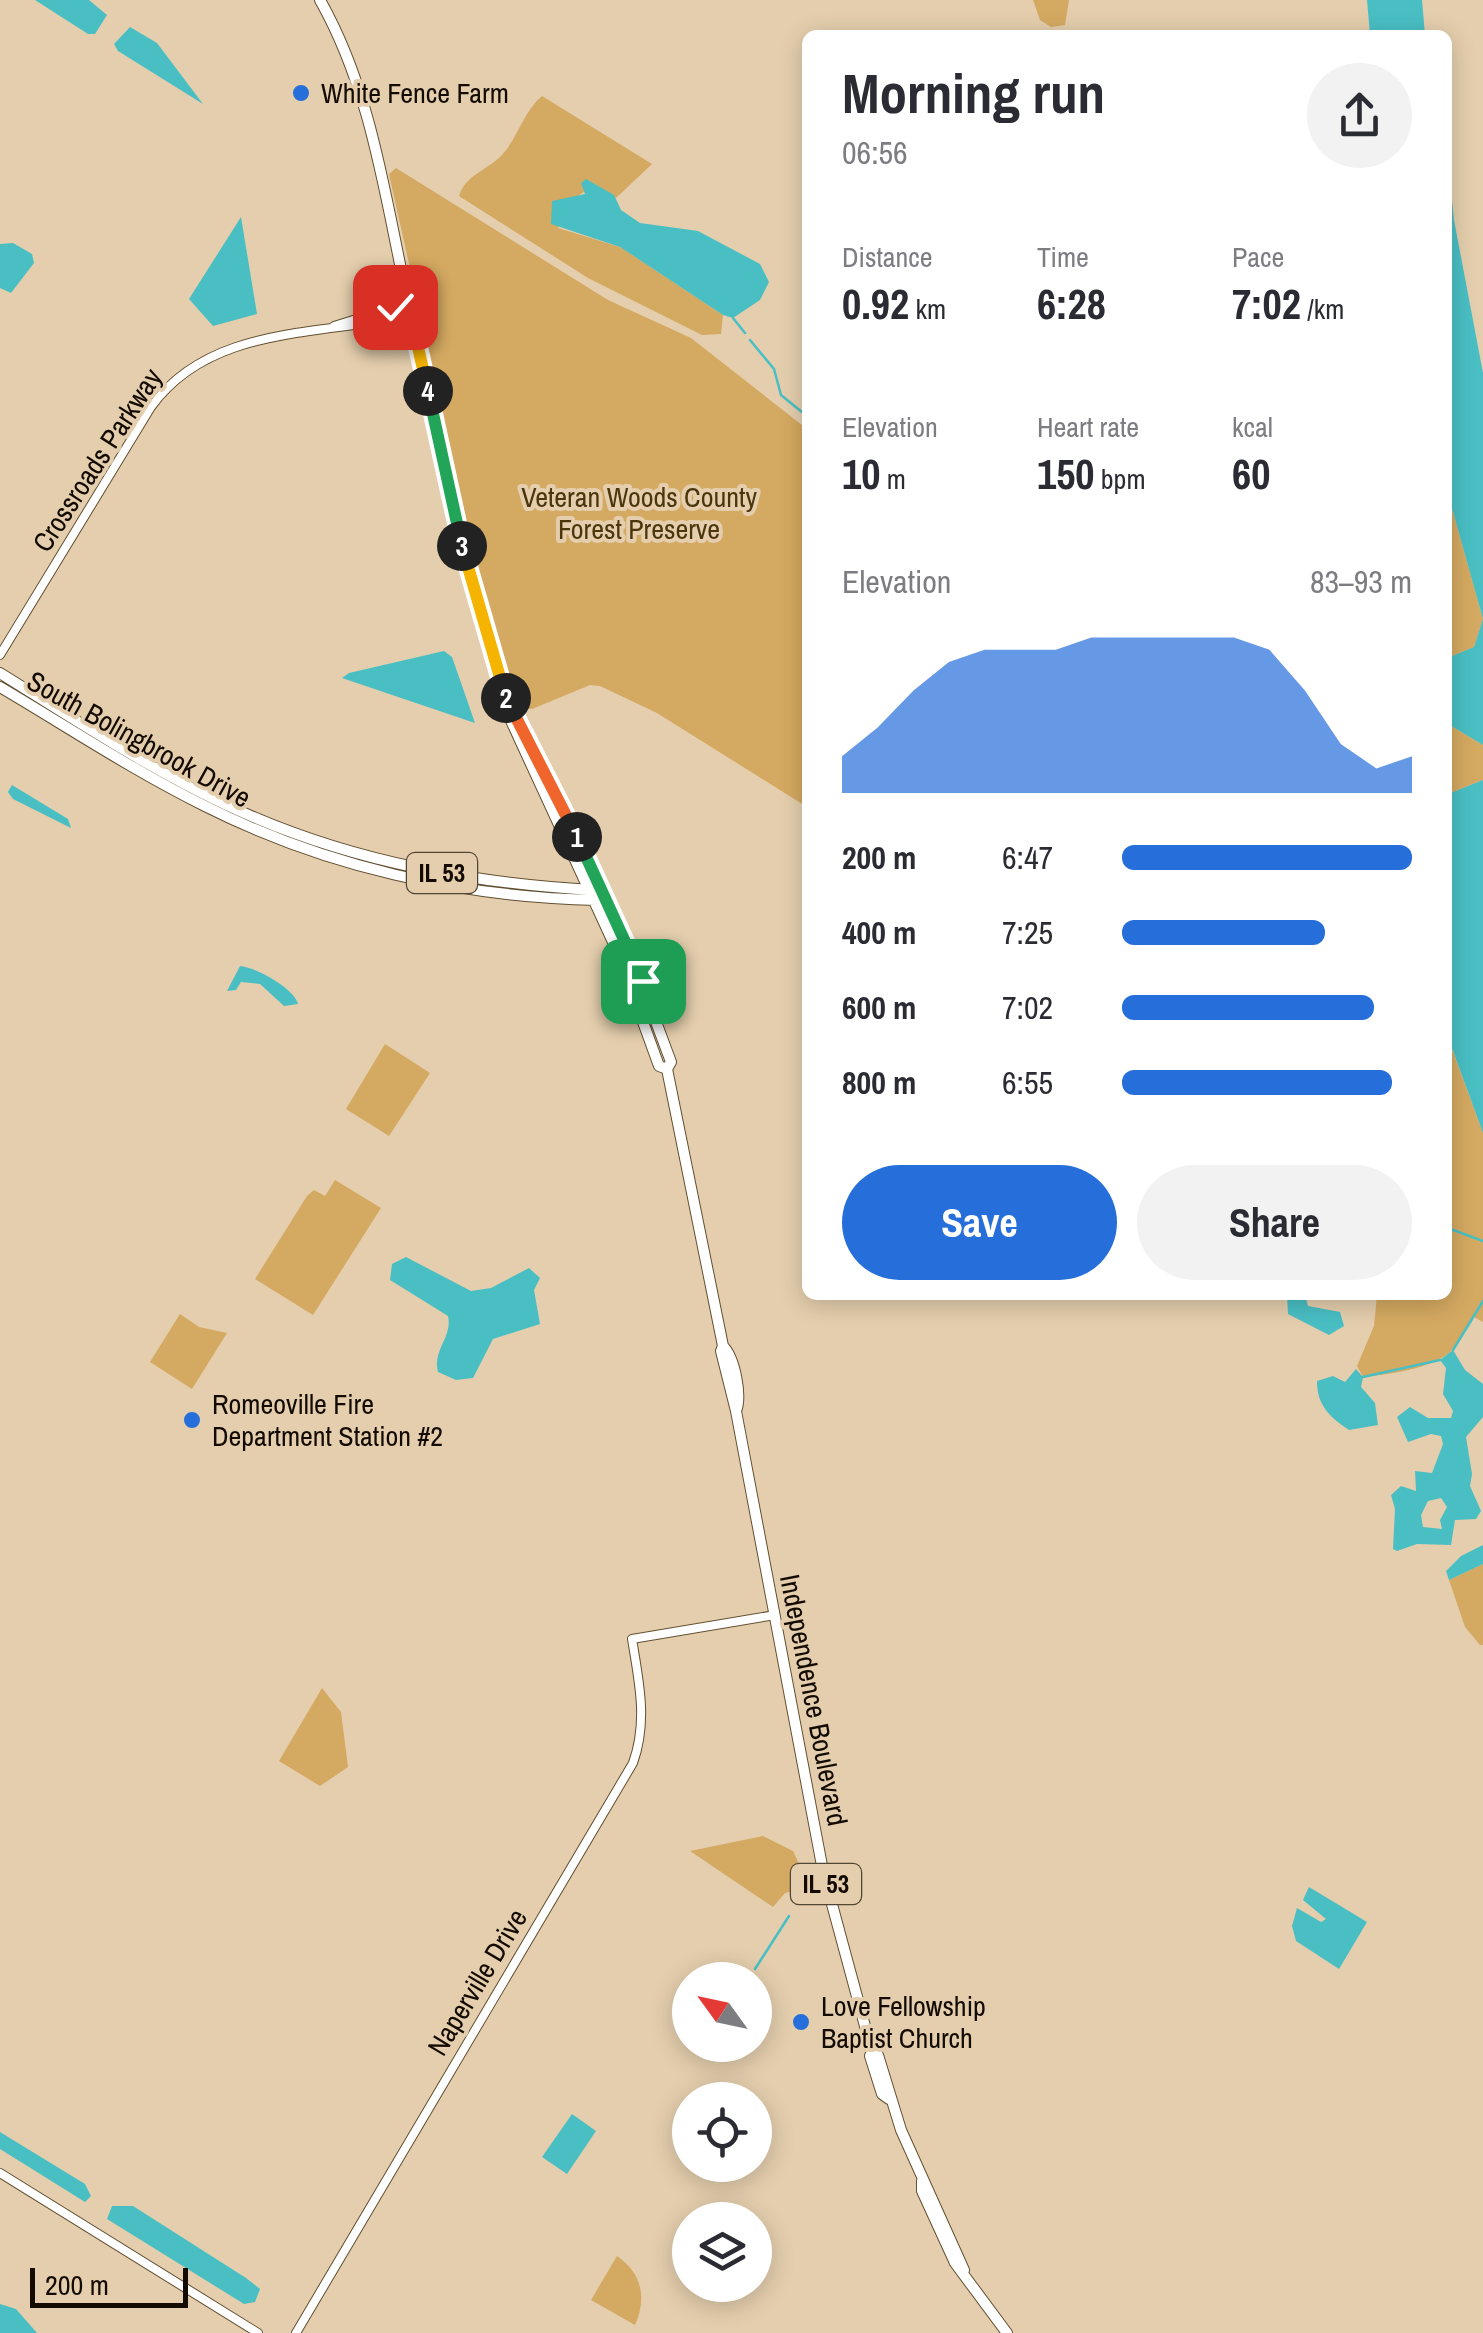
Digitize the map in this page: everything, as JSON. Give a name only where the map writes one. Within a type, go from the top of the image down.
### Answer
[{"type":"main road","points":[[320,0],[362,98],[465,560],[509,706]]},
{"type":"main road","name":"South Bolingbrook Drive","points":[[0,674],[166,774],[300,836],[421,869],[591,895]]},
{"type":"main road","name":"South Bolingbrook Drive","points":[[0,686],[177,792],[314,851],[440,886],[605,896]]},
{"type":"main road","name":"Independence Boulevard","points":[[667,1069],[659,1066],[632,989],[523,751],[507,712],[509,706],[514,706],[605,896],[654,1009],[671,1062],[667,1069],[724,1346],[720,1351],[736,1411],[824,1871],[872,2052],[878,2055],[891,2092],[889,2099],[964,2270],[1007,2333]]},
{"type":"street","name":"Crossroads Parkway","points":[[0,655],[166,386],[182,371],[228,348],[330,328],[395,307],[410,312]]},
{"type":"street","name":"Naperville Drive","points":[[296,2333],[633,1763],[642,1727],[642,1700],[632,1639],[775,1615]]},
{"type":"street","points":[[0,2173],[258,2333]]},
{"type":"green space","points":[[1033,0],[1069,0],[1065,25],[1051,27],[1040,20]]},
{"type":"green space","points":[[542,96],[652,164],[616,198],[595,184],[578,196],[558,228],[620,247],[723,315],[721,334],[702,335],[588,278],[459,196],[471,178],[506,150]]},
{"type":"green space","name":"Veteran Woods County Forest Preserve","points":[[396,168],[608,300],[691,338],[802,425],[802,804],[657,713],[600,686],[590,685],[532,709],[520,708],[481,586],[389,174]]},
{"type":"green space","points":[[1452,508],[1483,619],[1474,647],[1452,656]]},
{"type":"green space","points":[[1452,726],[1483,745],[1483,780],[1452,792]]},
{"type":"green space","points":[[385,1044],[430,1073],[389,1136],[346,1109]]},
{"type":"green space","points":[[1452,1049],[1483,1133],[1483,1322],[1474,1317],[1452,1350],[1434,1362],[1363,1377],[1357,1366],[1374,1326],[1377,1300],[1452,1300]]},
{"type":"green space","points":[[335,1180],[381,1208],[313,1315],[255,1279],[307,1196],[314,1190],[325,1196]]},
{"type":"green space","points":[[180,1314],[199,1327],[227,1333],[192,1389],[150,1362]]},
{"type":"green space","points":[[1483,1564],[1480,1645],[1465,1627],[1449,1580]]},
{"type":"green space","points":[[322,1688],[341,1712],[348,1767],[320,1786],[279,1761]]},
{"type":"green space","points":[[763,1836],[793,1851],[810,1887],[785,1893],[773,1907],[690,1851]]},
{"type":"green space","points":[[617,2256],[632,2270],[640,2287],[641,2305],[635,2325],[591,2300]]},
{"type":"water","points":[[35,0],[89,0],[107,15],[95,34],[88,34]]},
{"type":"water","points":[[1367,0],[1422,0],[1425,30],[1370,30]]},
{"type":"water","points":[[130,27],[157,43],[203,104],[118,51],[114,44]]},
{"type":"water","points":[[586,179],[614,195],[621,210],[640,223],[698,231],[760,264],[769,282],[760,300],[733,318],[723,315],[620,247],[551,224],[552,201],[585,194],[581,183]]},
{"type":"water","points":[[1452,201],[1483,373],[1483,619],[1452,508]]},
{"type":"water","points":[[241,217],[257,314],[213,326],[189,299]]},
{"type":"water","points":[[13,243],[32,254],[34,263],[11,293],[0,288],[0,244]]},
{"type":"water","points":[[1483,619],[1483,745],[1452,726],[1452,656],[1474,647]]},
{"type":"water","points":[[444,651],[452,657],[475,723],[342,678],[349,673]]},
{"type":"water","points":[[1483,780],[1483,1133],[1452,1048],[1452,792]]},
{"type":"water","points":[[12,785],[68,819],[71,828],[13,799],[8,792]]},
{"type":"water","points":[[240,966],[274,980],[298,1004],[284,1006],[260,984],[241,982],[236,990],[227,991]]},
{"type":"water","points":[[406,1257],[471,1291],[491,1288],[529,1268],[540,1278],[534,1290],[540,1324],[493,1339],[473,1378],[456,1380],[438,1372],[448,1316],[390,1280],[392,1264]]},
{"type":"water","points":[[1287,1300],[1306,1300],[1308,1306],[1340,1312],[1344,1326],[1329,1335],[1288,1314]]},
{"type":"water","points":[[1453,1350],[1465,1370],[1483,1384],[1483,1417],[1466,1437],[1470,1486],[1481,1511],[1476,1519],[1455,1520],[1451,1545],[1417,1544],[1397,1551],[1393,1549],[1395,1509],[1391,1495],[1401,1486],[1416,1491],[1415,1471],[1432,1473],[1443,1444],[1441,1436],[1431,1434],[1408,1442],[1397,1417],[1410,1407],[1428,1418],[1451,1418],[1453,1411],[1443,1394],[1446,1368],[1440,1360]],"holes":[[[1441,1498],[1447,1507],[1440,1520],[1442,1529],[1423,1527],[1421,1515],[1428,1501]]]},
{"type":"water","points":[[1356,1369],[1363,1377],[1361,1387],[1375,1403],[1378,1425],[1349,1430],[1326,1410],[1317,1381],[1333,1376],[1345,1382]]},
{"type":"water","points":[[1483,1545],[1483,1564],[1449,1580],[1446,1571],[1461,1556]]},
{"type":"water","points":[[1309,1887],[1367,1922],[1339,1969],[1296,1941],[1292,1926],[1297,1908],[1321,1922],[1326,1919],[1303,1900]]},
{"type":"water","points":[[572,2114],[596,2131],[567,2174],[542,2157]]},
{"type":"water","points":[[0,2132],[85,2184],[91,2196],[85,2202],[0,2149]]},
{"type":"water","points":[[112,2206],[133,2206],[246,2278],[260,2289],[255,2302],[244,2304],[107,2219]]},
{"type":"water","points":[[0,2304],[16,2309],[37,2333],[0,2333]]},
{"type":"waterway","points":[[733,318],[745,333]]},
{"type":"waterway","points":[[750,340],[774,369],[781,395],[802,412]]},
{"type":"waterway","points":[[1452,1229],[1483,1241]]},
{"type":"waterway","points":[[1453,1350],[1483,1301]]},
{"type":"waterway","points":[[1363,1377],[1440,1360]]},
{"type":"waterway","points":[[759,1962],[789,1916]]},
{"type":"place","name":"White Fence Farm","points":[[301,93]]},
{"type":"place","name":"Romeoville Fire Department Station #2","points":[[192,1420]]},
{"type":"place","name":"Love Fellowship Baptist Church","points":[[801,2022]]},
{"type":"route","points":[[395,307],[410,312],[465,560],[498,677],[643,981]]}]
